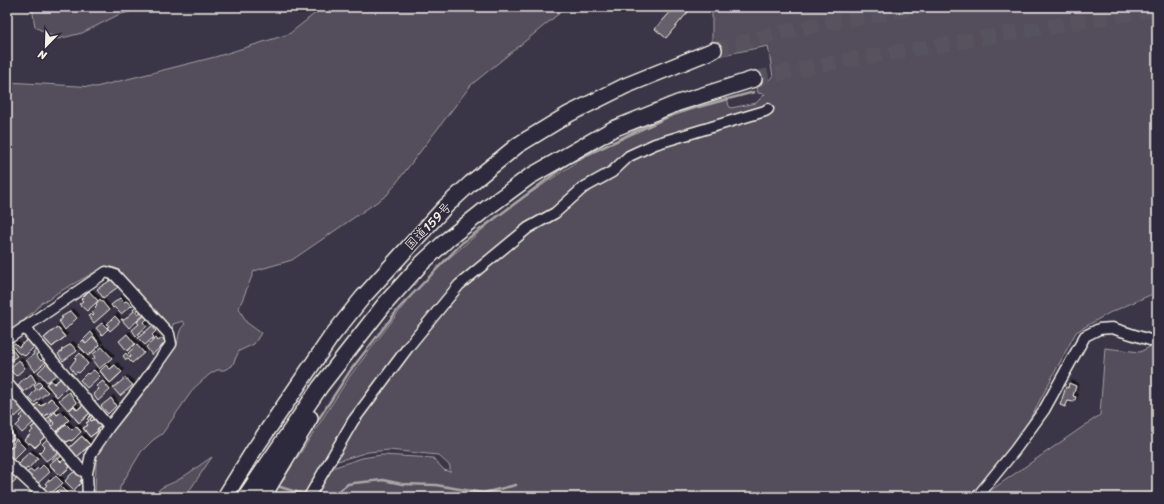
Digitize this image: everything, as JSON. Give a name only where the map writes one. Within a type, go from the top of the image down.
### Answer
[{"type":"highway","name":"国道159号","points":[[225,497],[254,450],[331,337],[363,297],[444,207],[518,145],[569,114],[625,86],[714,50]]},
{"type":"highway","name":"国道159号","points":[[245,497],[320,387],[384,305],[420,265],[448,239],[529,177],[613,129],[678,102],[754,79]]},
{"type":"highway","points":[[263,497],[335,378],[384,305]]},
{"type":"highway","points":[[213,497],[250,444],[308,369]]},
{"type":"street","points":[[309,497],[353,421],[409,346],[459,285],[528,228],[555,212],[583,188],[612,172],[629,156],[655,144],[768,109]]},
{"type":"street","points":[[7,337],[12,336],[106,272],[115,275],[169,334],[171,344],[142,385],[109,427],[91,454],[87,473],[88,497]]},
{"type":"street","points":[[24,327],[109,427]]},
{"type":"street","points":[[977,497],[1015,450],[1044,410],[1085,336],[1100,329],[1112,328],[1157,341]]},
{"type":"street","points":[[7,383],[81,470],[87,473]]},
{"type":"street","points":[[7,462],[45,497]]},
{"type":"shaded area","points":[[32,7],[148,7],[118,15],[82,33],[58,39],[35,27]]},
{"type":"shaded area","points":[[323,7],[567,7],[471,85],[387,195],[292,260],[254,271],[239,308],[246,322],[261,333],[254,344],[239,351],[232,366],[224,370],[217,370],[210,374],[194,388],[162,434],[153,440],[141,452],[120,487],[119,497],[95,497],[96,463],[98,452],[106,439],[177,345],[180,331],[185,324],[183,321],[173,324],[172,330],[165,325],[118,269],[111,267],[104,268],[93,273],[57,293],[48,300],[42,302],[13,330],[10,327],[7,315],[10,312],[7,309],[7,82],[96,87],[215,57],[289,34]]},
{"type":"shaded area","points":[[712,7],[1157,7],[1157,292],[1109,313],[1076,332],[1023,432],[970,497],[313,497],[329,469],[362,458],[382,455],[433,458],[444,470],[450,472],[450,466],[438,455],[389,450],[368,452],[331,463],[353,427],[398,365],[450,301],[492,261],[533,229],[574,199],[605,179],[637,154],[764,114],[770,109],[768,106],[706,123],[628,154],[614,166],[579,188],[560,205],[536,221],[476,268],[448,295],[397,355],[365,400],[305,497],[272,497],[350,376],[411,296],[448,259],[504,211],[584,157],[643,126],[727,98],[731,108],[756,103],[765,94],[758,93],[757,88],[773,77],[768,46],[712,57]]},
{"type":"shaded area","points":[[1157,343],[1157,497],[981,497],[1100,415],[1105,348],[1140,352]]},
{"type":"shaded area","points":[[212,457],[185,497],[153,497],[158,490],[174,482]]},
{"type":"building","points":[[675,7],[683,7],[688,12],[666,38],[655,29]]},
{"type":"building","points":[[111,280],[113,282],[115,281],[118,287],[103,298],[97,289]]},
{"type":"building","points":[[89,291],[98,301],[87,311],[79,304],[83,301],[81,299]]},
{"type":"building","points":[[120,298],[124,302],[126,301],[133,306],[121,314],[111,305]]},
{"type":"building","points":[[100,299],[109,310],[94,323],[88,316],[91,314],[93,316],[94,315],[92,312],[96,308],[96,304]]},
{"type":"building","points":[[137,305],[140,308],[136,311],[138,314],[142,310],[145,314],[129,328],[121,319],[124,320],[134,311],[133,309]]},
{"type":"building","points":[[71,311],[77,318],[65,330],[59,321],[63,318],[61,317]]},
{"type":"building","points":[[146,314],[149,317],[144,322],[147,326],[136,336],[132,330],[139,324],[137,322]]},
{"type":"building","points":[[115,316],[120,322],[110,331],[107,324]]},
{"type":"building","points":[[102,323],[108,329],[102,335],[96,328]]},
{"type":"building","points":[[152,326],[156,331],[152,335],[154,337],[145,345],[138,338]]},
{"type":"building","points":[[57,327],[65,337],[52,347],[44,338]]},
{"type":"building","points":[[57,327],[65,337],[52,347],[44,338]]},
{"type":"building","points":[[91,332],[100,345],[88,356],[78,345]]},
{"type":"building","points":[[127,334],[135,344],[127,351],[119,341]]},
{"type":"building","points":[[93,337],[100,345],[88,356],[78,345],[83,340],[86,344]]},
{"type":"building","points":[[156,338],[158,341],[162,338],[166,342],[152,355],[146,347]]},
{"type":"building","points":[[29,339],[35,346],[25,356],[22,353],[20,354],[17,352],[12,345],[15,343],[19,347]]},
{"type":"building","points":[[71,344],[77,351],[63,361],[58,354],[62,351],[61,350]]},
{"type":"building","points":[[137,345],[144,353],[132,363],[128,359],[126,360],[123,356],[126,353],[130,358],[131,356],[128,353]]},
{"type":"building","points":[[102,347],[112,358],[99,369],[92,360],[95,358],[93,354]]},
{"type":"building","points":[[11,348],[17,356],[7,363],[7,350]]},
{"type":"building","points":[[38,348],[41,351],[36,355],[41,361],[46,357],[48,360],[35,371],[26,360],[34,354],[33,352]]},
{"type":"building","points":[[80,353],[88,364],[79,373],[77,372],[75,374],[70,367]]},
{"type":"building","points":[[19,360],[25,368],[16,376],[9,369]]},
{"type":"building","points":[[49,361],[54,366],[52,368],[57,374],[47,382],[38,372]]},
{"type":"building","points":[[106,365],[110,369],[115,365],[122,372],[110,383],[100,371]]},
{"type":"building","points":[[106,365],[110,369],[115,365],[122,372],[110,383],[100,371]]},
{"type":"building","points":[[94,370],[100,376],[87,388],[80,380],[87,373],[88,374]]},
{"type":"building","points":[[31,374],[36,382],[24,392],[18,385],[25,377],[26,378]]},
{"type":"building","points":[[61,378],[68,386],[57,397],[46,384],[51,380],[54,384]]},
{"type":"building","points":[[61,378],[68,386],[57,397],[46,384],[51,380],[54,384]]},
{"type":"building","points":[[125,378],[133,385],[120,396],[113,388]]},
{"type":"building","points":[[103,381],[110,390],[98,401],[93,394],[99,389],[96,386]]},
{"type":"building","points":[[39,382],[42,385],[37,390],[43,387],[48,392],[34,403],[29,398],[36,389],[34,386]]},
{"type":"building","points":[[1069,383],[1076,386],[1073,396],[1076,397],[1074,402],[1068,401],[1065,407],[1060,405],[1066,387],[1068,388]]},
{"type":"building","points":[[69,392],[77,403],[68,410],[59,400]]},
{"type":"building","points":[[14,398],[24,409],[15,417],[7,407],[7,405]]},
{"type":"building","points":[[51,398],[59,406],[49,415],[42,416],[32,408],[38,403],[41,406]]},
{"type":"building","points":[[51,398],[59,406],[49,415],[42,416],[34,407],[38,403],[41,406]]},
{"type":"building","points":[[111,398],[116,406],[108,414],[101,406]]},
{"type":"building","points":[[84,404],[91,412],[79,423],[69,411],[74,406],[77,410]]},
{"type":"building","points":[[84,404],[91,412],[79,423],[69,411],[74,406],[77,410]]},
{"type":"building","points":[[25,411],[34,422],[22,433],[16,426],[22,418],[20,416]]},
{"type":"building","points":[[55,412],[57,415],[61,412],[69,420],[56,432],[51,427],[50,428],[47,426],[52,421],[51,420],[46,424],[44,421]]},
{"type":"building","points":[[55,412],[57,415],[61,412],[69,420],[56,432],[51,427],[55,424],[49,417]]},
{"type":"building","points":[[93,413],[95,415],[90,419],[91,421],[95,419],[101,427],[97,429],[98,431],[90,437],[83,428],[88,425],[86,423],[89,421],[87,419]]},
{"type":"building","points":[[93,413],[95,415],[90,419],[91,421],[95,419],[101,427],[97,429],[98,431],[90,437],[83,428],[88,425],[86,423],[89,421],[87,419]]},
{"type":"building","points":[[36,424],[46,436],[35,447],[30,443],[28,444],[24,440],[31,434],[30,433],[33,430],[31,428]]},
{"type":"building","points":[[36,424],[46,436],[35,448],[24,440],[31,434],[30,433],[33,430],[31,428]]},
{"type":"building","points":[[66,424],[72,430],[76,426],[81,432],[71,441],[64,442],[55,434]]},
{"type":"building","points":[[66,424],[72,430],[76,426],[81,432],[71,441],[64,442],[56,433]]},
{"type":"building","points":[[7,426],[9,426],[14,439],[7,442]]},
{"type":"building","points":[[7,426],[9,426],[14,439],[7,442]]},
{"type":"building","points":[[82,436],[90,445],[77,457],[69,448]]},
{"type":"building","points":[[82,436],[90,445],[77,457],[69,448]]},
{"type":"building","points":[[49,437],[51,440],[50,442],[53,445],[51,446],[54,450],[57,448],[60,451],[46,461],[39,453],[45,447],[42,444]]},
{"type":"building","points":[[16,439],[25,448],[13,460],[7,454],[7,445],[10,448],[14,445],[13,443]]},
{"type":"building","points":[[30,452],[38,458],[28,469],[27,468],[24,471],[18,465]]},
{"type":"building","points":[[60,452],[63,455],[58,459],[61,462],[64,459],[70,467],[59,475],[49,464],[52,461],[51,460]]},
{"type":"building","points":[[57,458],[61,462],[64,459],[70,467],[61,475],[59,475],[49,464]]},
{"type":"building","points":[[43,465],[50,472],[38,483],[36,483],[31,477],[29,480],[24,475],[30,470],[33,472],[38,468],[39,469]]},
{"type":"building","points":[[76,471],[83,478],[80,481],[81,483],[74,490],[65,481]]},
{"type":"building","points":[[12,474],[17,479],[12,483],[7,479]]},
{"type":"building","points":[[56,476],[63,483],[49,495],[43,489],[47,485],[45,484],[48,480],[50,481]]},
{"type":"building","points":[[61,487],[71,497],[53,497],[52,496]]},
{"type":"waterway","points":[[309,434],[350,371],[400,307],[462,243],[569,163],[676,113],[754,92]]},
{"type":"waterway","points":[[318,497],[334,495],[348,484],[383,480],[402,484],[436,485],[483,493],[516,485]]},
{"type":"waterway","points":[[277,486],[306,495]]},
{"type":"tunnel","points":[[714,50],[770,35],[821,24],[924,7]]},
{"type":"tunnel","points":[[754,79],[819,65],[1157,9]]}]
